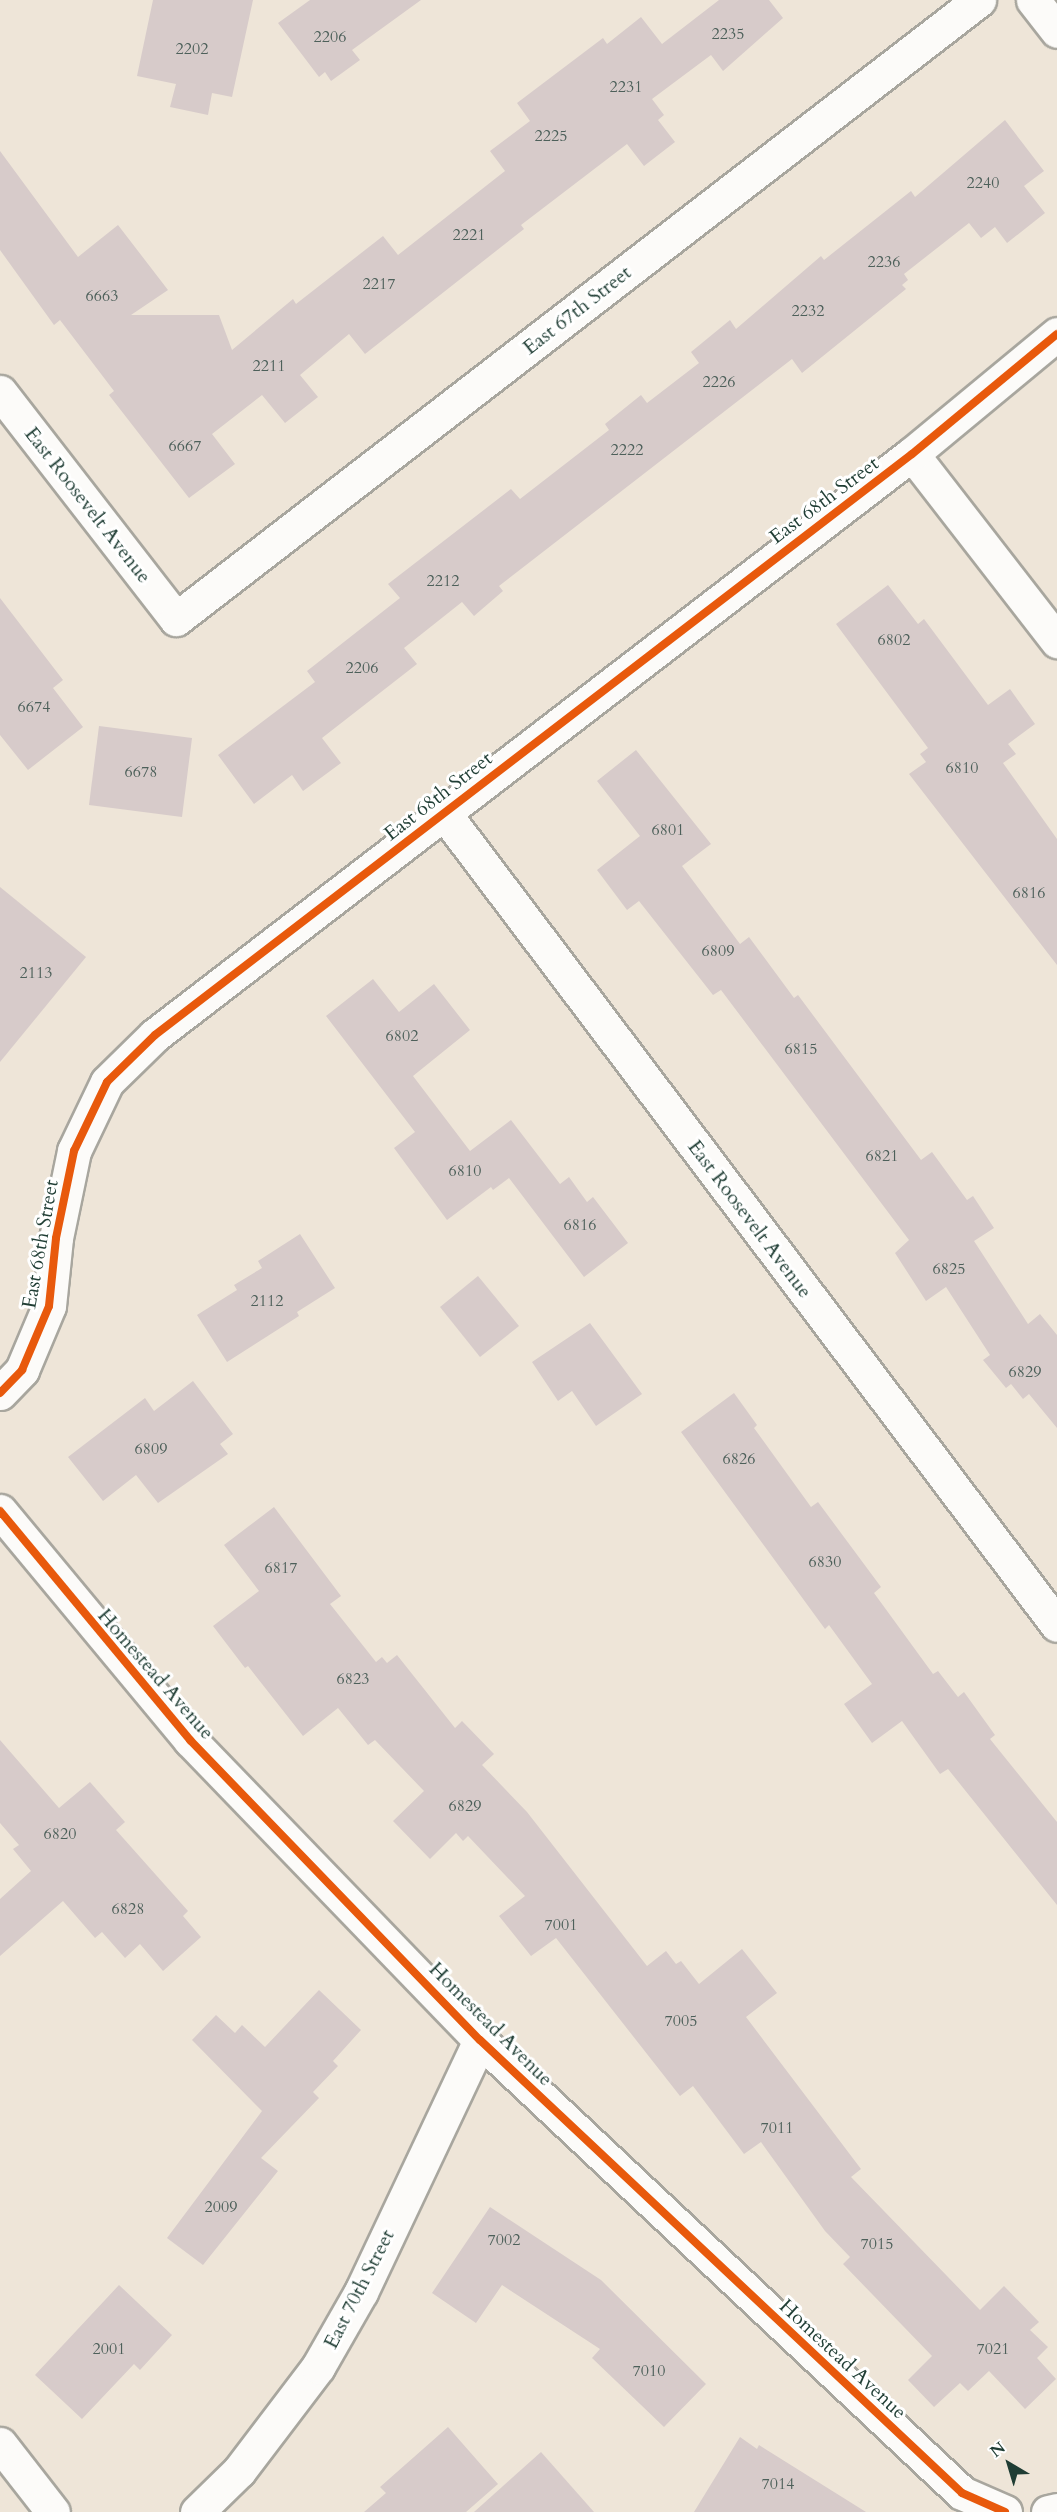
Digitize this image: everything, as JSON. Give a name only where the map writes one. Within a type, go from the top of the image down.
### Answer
[{"type":"street","name":"East 67th Street","points":[[176,619],[979,0]]},
{"type":"street","points":[[1033,0],[1057,31]]},
{"type":"street","name":"East 68th Street","points":[[0,1393],[22,1370],[49,1306],[56,1238],[74,1151],[107,1082],[155,1035],[912,454],[1057,334]]},
{"type":"street","name":"East Roosevelt Avenue","points":[[0,392],[176,619]]},
{"type":"street","points":[[912,454],[1057,641]]},
{"type":"street","name":"East Roosevelt Avenue","points":[[444,813],[1057,1625]]},
{"type":"street","name":"Homestead Avenue","points":[[0,1511],[190,1740],[480,2040],[957,2503],[1005,2512]]},
{"type":"street","name":"East 70th Street","points":[[197,2512],[246,2462],[318,2367],[361,2292],[480,2040]]},
{"type":"street","points":[[0,2444],[53,2512]]},
{"type":"street","points":[[1048,2512],[1057,2510]]},
{"type":"building","points":[[153,0],[253,0],[232,97],[212,93],[208,115],[170,107],[176,84],[137,76]]},
{"type":"building","points":[[310,0],[421,0],[352,50],[360,60],[331,81],[325,72],[319,77],[278,23]]},
{"type":"building","points":[[719,0],[769,0],[783,18],[723,71],[711,55],[652,99],[664,115],[658,120],[675,142],[644,166],[627,144],[521,225],[524,229],[365,354],[349,334],[300,375],[318,397],[285,423],[262,395],[212,434],[235,464],[189,498],[109,395],[114,391],[60,320],[54,325],[0,250],[0,151],[78,257],[118,225],[168,290],[131,315],[219,315],[232,350],[293,299],[296,304],[383,236],[398,255],[505,171],[490,151],[530,121],[517,103],[603,38],[607,44],[641,17],[662,44]]},
{"type":"building","points":[[1005,120],[1044,171],[1024,186],[1045,213],[1007,243],[995,227],[981,238],[969,223],[904,274],[908,280],[902,285],[906,289],[802,373],[792,359],[499,586],[503,591],[474,616],[462,602],[404,648],[417,664],[322,738],[341,763],[303,791],[292,775],[254,804],[218,755],[315,682],[307,671],[400,598],[388,584],[511,489],[520,499],[609,430],[605,424],[641,395],[647,403],[699,363],[691,352],[730,320],[736,329],[821,256],[824,260],[911,191],[915,197]]},
{"type":"building","points":[[888,585],[918,624],[924,619],[988,705],[1010,689],[1035,724],[1008,744],[1016,754],[1003,763],[1057,839],[1057,965],[909,774],[926,762],[920,754],[928,748],[836,624]]},
{"type":"building","points":[[0,598],[63,680],[53,688],[83,727],[28,770],[0,735]]},
{"type":"building","points":[[99,726],[192,738],[182,817],[89,805]]},
{"type":"building","points":[[636,750],[711,844],[682,866],[740,944],[749,937],[794,998],[798,995],[921,1160],[932,1152],[967,1200],[973,1196],[994,1228],[974,1241],[1028,1324],[1040,1314],[1057,1335],[1057,1428],[1029,1394],[1023,1399],[1011,1384],[1006,1388],[983,1360],[990,1355],[946,1287],[926,1301],[895,1253],[909,1240],[721,990],[713,995],[639,901],[627,910],[597,870],[640,836],[597,781]]},
{"type":"building","points":[[0,887],[86,957],[0,1062]]},
{"type":"building","points":[[373,979],[399,1012],[434,984],[470,1030],[413,1076],[470,1151],[511,1120],[560,1184],[569,1177],[587,1202],[593,1197],[628,1243],[584,1277],[509,1178],[493,1190],[491,1187],[447,1220],[394,1148],[415,1132],[326,1016]]},
{"type":"building","points":[[300,1234],[335,1288],[297,1312],[299,1316],[227,1362],[197,1315],[237,1290],[234,1285],[262,1268],[258,1261]]},
{"type":"building","points":[[478,1276],[519,1326],[480,1357],[440,1307]]},
{"type":"building","points":[[590,1323],[642,1394],[596,1426],[572,1391],[558,1401],[532,1362]]},
{"type":"building","points":[[193,1381],[233,1434],[220,1444],[228,1454],[158,1503],[136,1475],[103,1501],[68,1457],[145,1398],[154,1411]]},
{"type":"building","points":[[734,1393],[757,1425],[754,1428],[811,1507],[818,1502],[881,1587],[874,1593],[933,1674],[938,1671],[958,1697],[964,1692],[995,1735],[990,1739],[1057,1822],[1057,1905],[948,1769],[940,1774],[902,1721],[872,1743],[844,1704],[872,1684],[829,1625],[825,1629],[681,1432]]},
{"type":"building","points":[[274,1507],[341,1596],[330,1604],[376,1662],[382,1657],[387,1663],[397,1655],[455,1728],[462,1721],[494,1754],[482,1765],[527,1812],[647,1966],[666,1951],[676,1964],[681,1961],[699,1984],[742,1949],[777,1993],[746,2017],[861,2169],[851,2177],[980,2310],[1004,2286],[1039,2322],[1030,2330],[1048,2347],[1037,2358],[1056,2379],[1025,2409],[989,2371],[968,2391],[960,2383],[934,2407],[908,2380],[932,2356],[843,2264],[850,2257],[825,2231],[761,2142],[744,2154],[693,2086],[680,2096],[556,1938],[531,1956],[499,1916],[525,1896],[468,1836],[463,1841],[456,1833],[430,1859],[393,1821],[424,1791],[375,1740],[368,1745],[338,1708],[303,1736],[248,1666],[245,1668],[213,1626],[259,1591],[224,1545]]},
{"type":"building","points":[[0,1740],[59,1808],[90,1782],[125,1822],[116,1830],[188,1911],[183,1916],[201,1937],[163,1971],[140,1944],[125,1958],[102,1932],[95,1938],[63,1901],[0,1956],[0,1899],[31,1871],[13,1849],[19,1845],[0,1823]]},
{"type":"building","points":[[319,1990],[361,2030],[333,2061],[338,2066],[313,2092],[319,2098],[261,2158],[278,2171],[203,2265],[167,2238],[262,2111],[192,2040],[216,2015],[235,2033],[242,2025],[265,2047]]},
{"type":"building","points":[[490,2207],[601,2280],[706,2384],[664,2427],[592,2358],[600,2349],[502,2285],[476,2323],[432,2293]]},
{"type":"building","points":[[119,2285],[172,2335],[140,2370],[134,2364],[82,2419],[35,2375]]},
{"type":"building","points":[[448,2427],[498,2484],[466,2512],[364,2512],[386,2493],[380,2487]]},
{"type":"building","points":[[740,2437],[757,2449],[759,2445],[866,2512],[694,2512]]},
{"type":"building","points":[[541,2452],[594,2512],[474,2512]]},
{"type":"cycle path","points":[[0,1393],[22,1370],[49,1306],[56,1238],[74,1151],[107,1082],[155,1035],[912,454],[1057,334]]},
{"type":"cycle path","points":[[0,1511],[190,1740],[480,2040],[962,2493],[1005,2512]]}]
